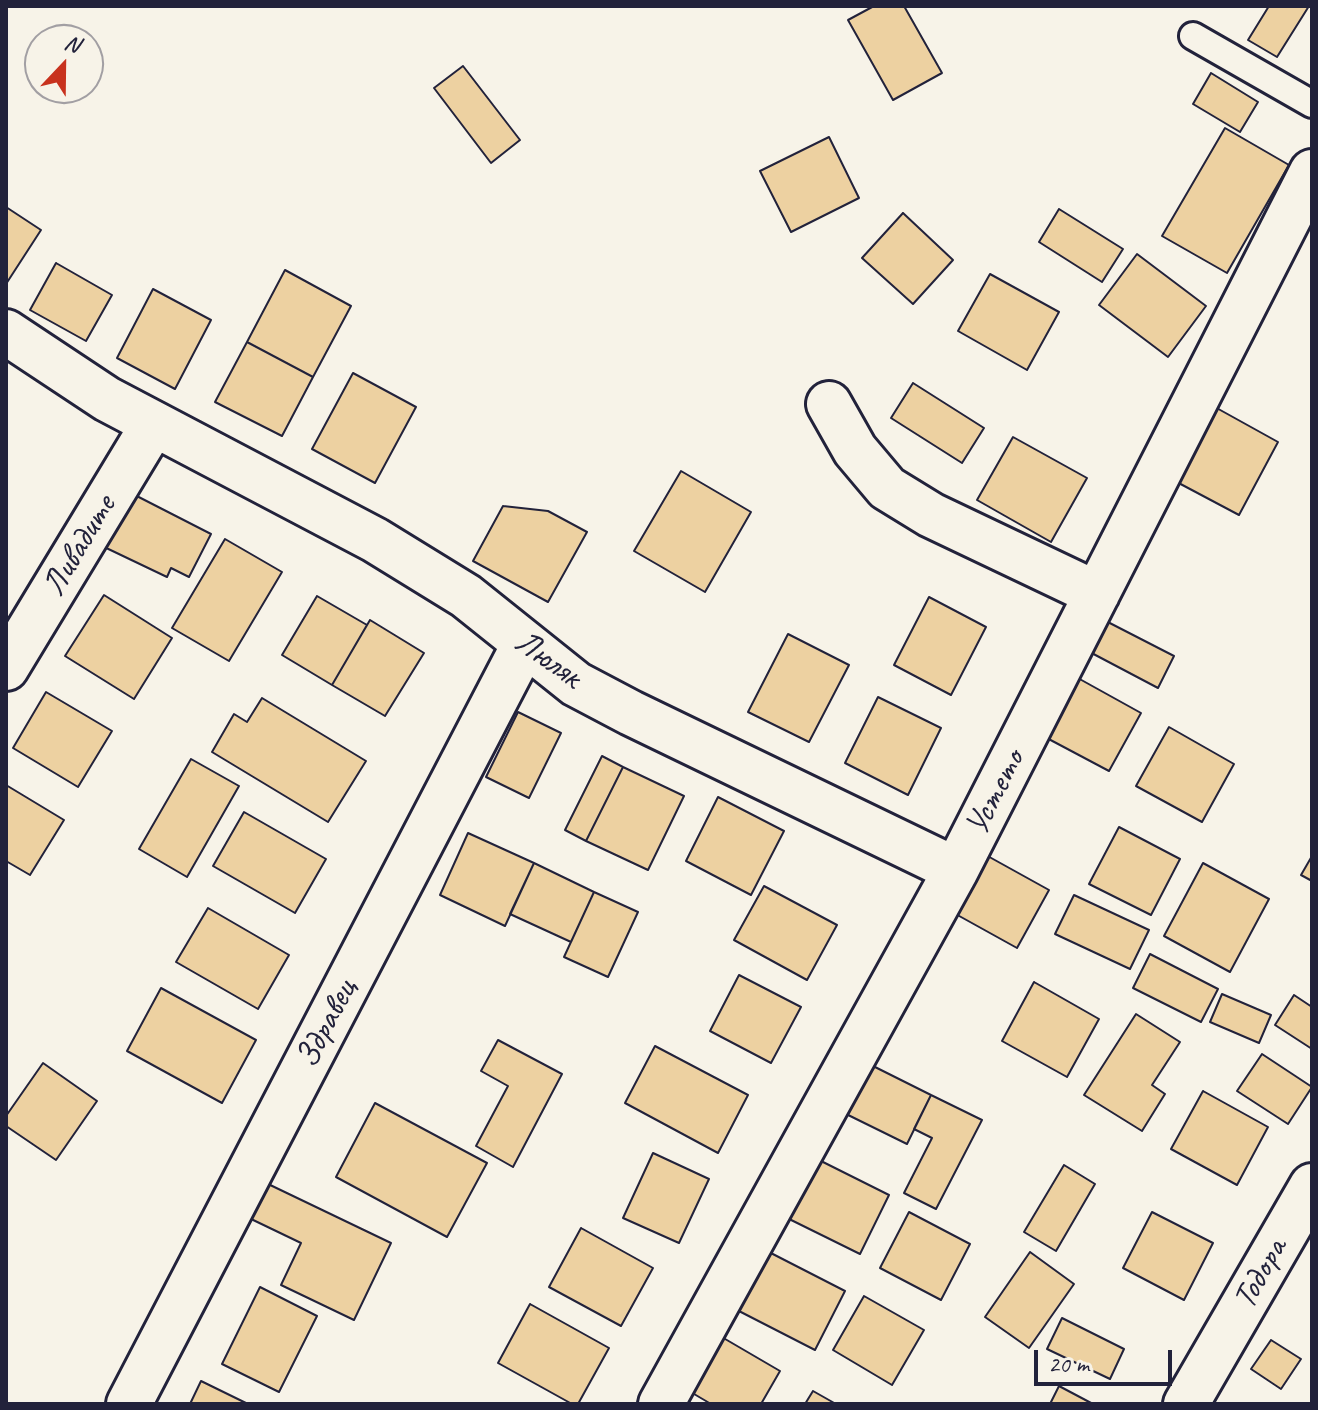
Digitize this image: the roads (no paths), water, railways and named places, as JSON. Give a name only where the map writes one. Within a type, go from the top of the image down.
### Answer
[{"type":"street","name":"Устето","points":[[661,1404],[956,870],[1312,172]]},
{"type":"street","name":"Люляк","points":[[6,332],[107,399],[375,540],[466,596],[576,684],[956,870]]},
{"type":"street","points":[[829,404],[855,450],[887,488],[931,515],[1097,594]]},
{"type":"street","name":"Ливадите","points":[[6,668],[153,425]]},
{"type":"street","name":"Здравец","points":[[129,1404],[524,645]]},
{"type":"street","name":"Тодора","points":[[1186,1404],[1312,1186]]},
{"type":"lane","points":[[1193,36],[1312,104]]}]
